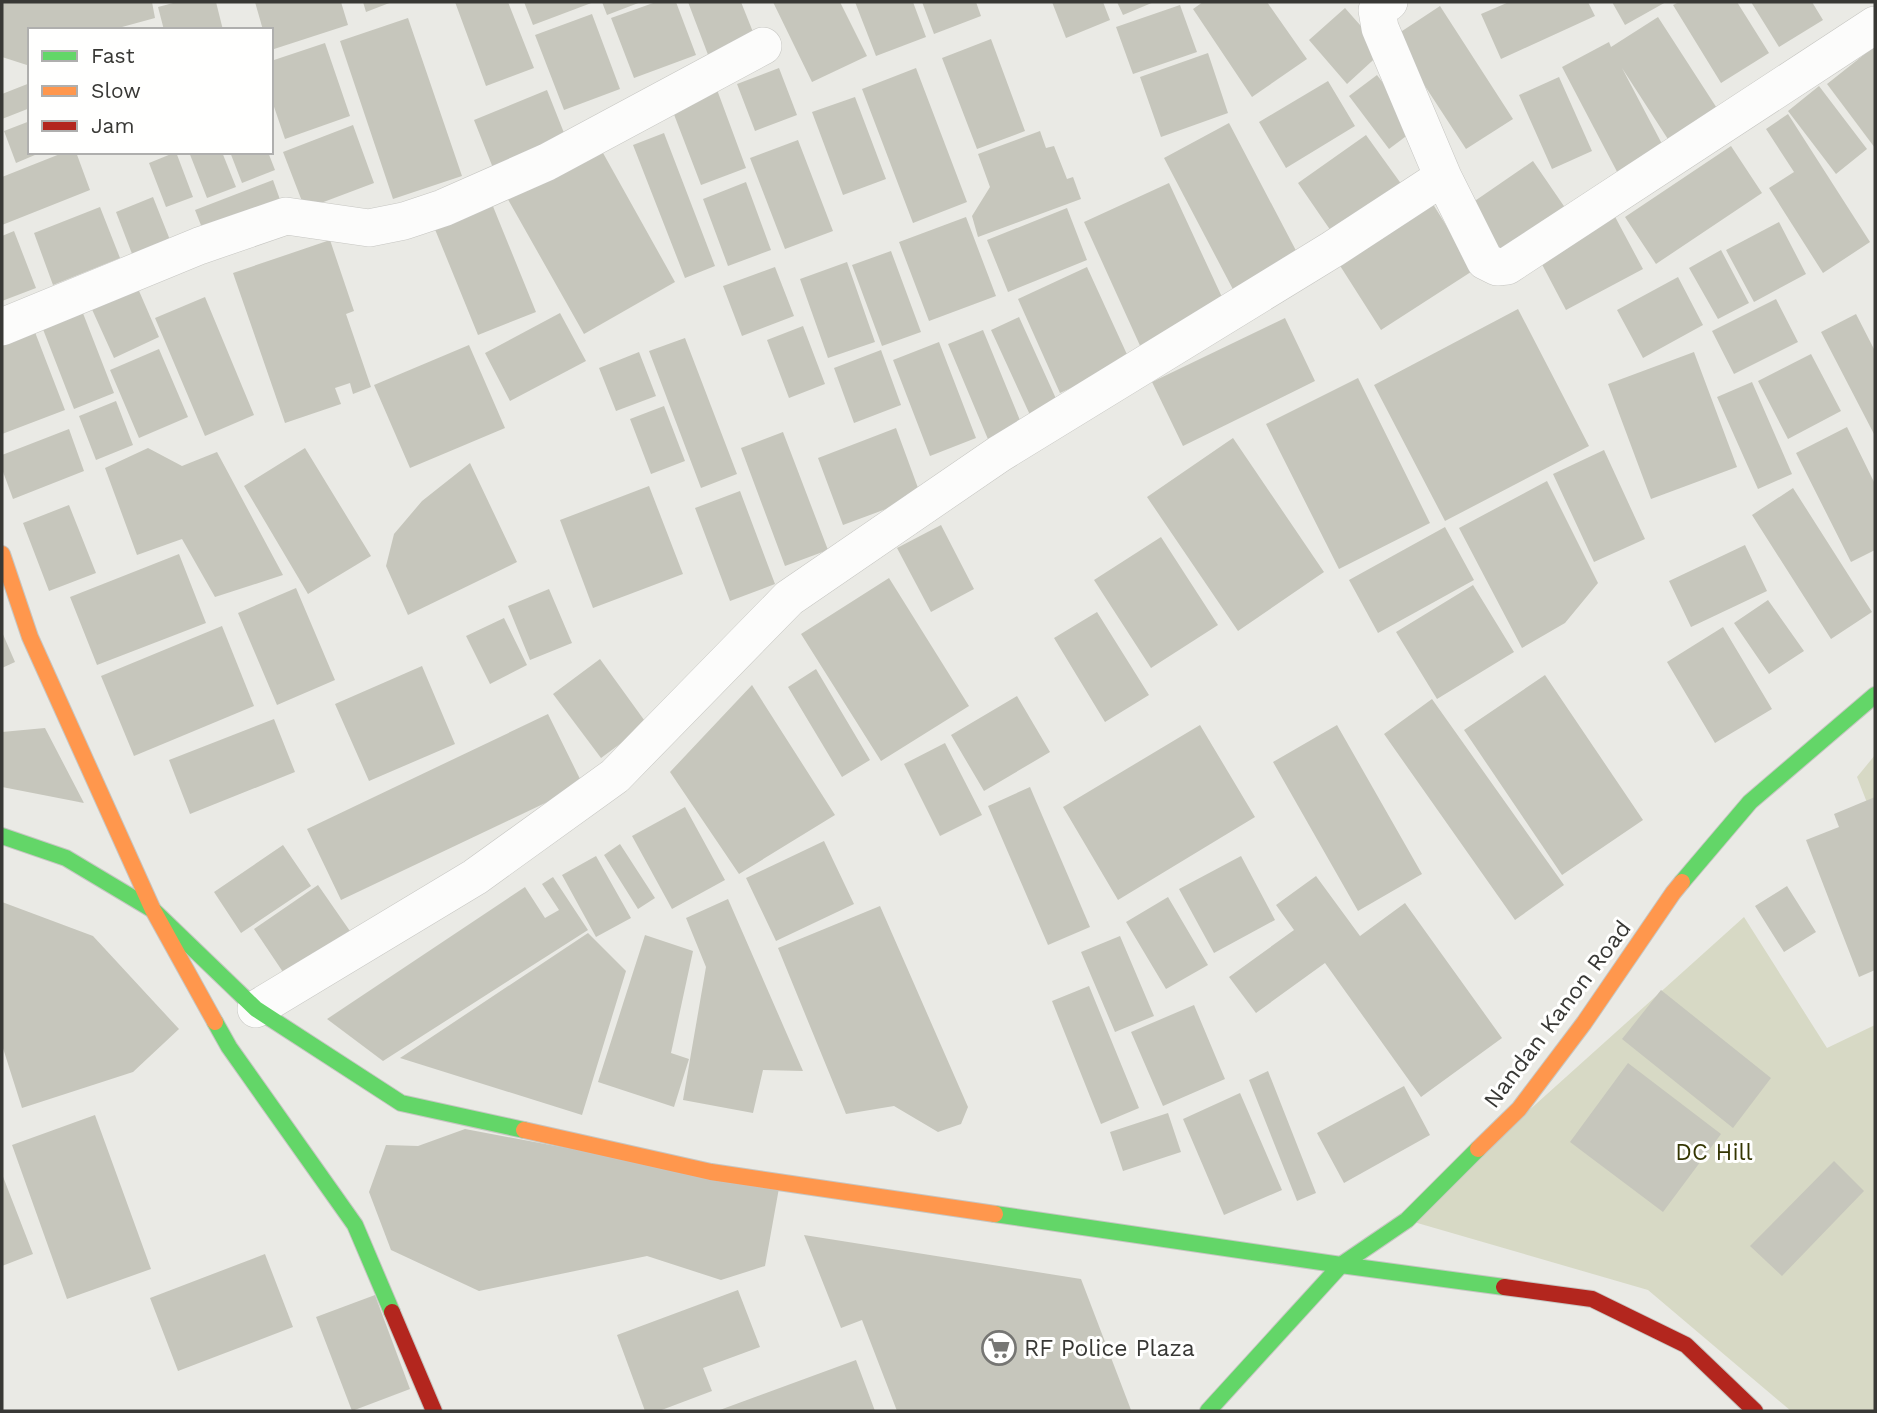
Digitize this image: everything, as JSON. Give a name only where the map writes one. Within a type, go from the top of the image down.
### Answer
[{"type":"street","points":[[1389,2],[1377,10],[1380,28],[1443,177],[1485,261],[1497,267],[1507,266],[1875,25]]},
{"type":"street","points":[[2,327],[199,246],[286,216],[369,228],[404,221],[443,208],[547,162],[763,46]]},
{"type":"street","points":[[256,1009],[475,877],[615,776],[789,598],[999,454],[1333,249],[1443,177]]},
{"type":"street","points":[[2,554],[30,637],[153,910],[229,1047],[355,1225],[434,1411]]},
{"type":"street","name":"Nandan Kanon Road","points":[[1208,1411],[1341,1265],[1408,1220],[1518,1109],[1584,1023],[1673,893],[1750,802],[1875,695]]},
{"type":"street","points":[[2,836],[66,858],[153,910],[256,1009],[401,1103],[711,1172],[1341,1265],[1592,1299],[1686,1345],[1755,1411]]},
{"type":"green space","points":[[1875,755],[1875,823],[1857,777]]},
{"type":"green space","name":"DC Hill","points":[[1744,917],[1827,1048],[1875,1025],[1875,1411],[1791,1411],[1648,1290],[1407,1220]]},
{"type":"building","points":[[2,2],[152,2],[155,18],[118,28],[28,28],[28,65],[2,57]]},
{"type":"building","points":[[177,2],[216,2],[222,28],[163,28],[158,7]]},
{"type":"building","points":[[255,2],[341,2],[348,25],[273,49],[273,28],[262,28]]},
{"type":"building","points":[[363,2],[392,2],[366,12]]},
{"type":"building","points":[[455,2],[508,2],[534,68],[486,86]]},
{"type":"building","points":[[524,2],[594,2],[533,25]]},
{"type":"building","points":[[602,2],[641,2],[607,15]]},
{"type":"building","points":[[656,2],[676,2],[696,55],[634,78],[611,18]]},
{"type":"building","points":[[688,2],[741,2],[757,42],[710,60]]},
{"type":"building","points":[[773,2],[840,2],[867,56],[812,82]]},
{"type":"building","points":[[855,2],[913,2],[926,37],[876,56]]},
{"type":"building","points":[[922,2],[976,2],[981,16],[934,34]]},
{"type":"building","points":[[1052,2],[1103,2],[1110,20],[1066,38]]},
{"type":"building","points":[[1117,2],[1154,2],[1123,15]]},
{"type":"building","points":[[1203,2],[1267,2],[1307,59],[1252,97],[1193,9]]},
{"type":"building","points":[[1509,2],[1588,2],[1595,16],[1501,59],[1481,14]]},
{"type":"building","points":[[1612,2],[1666,2],[1625,25]]},
{"type":"building","points":[[1679,2],[1737,2],[1769,53],[1721,83],[1673,5]]},
{"type":"building","points":[[1751,2],[1812,2],[1823,20],[1779,47]]},
{"type":"building","points":[[1180,5],[1197,52],[1133,74],[1116,27]]},
{"type":"building","points":[[1440,6],[1513,119],[1466,149],[1393,37]]},
{"type":"building","points":[[1345,8],[1383,51],[1347,84],[1309,40]]},
{"type":"building","points":[[592,14],[620,89],[564,110],[535,35]]},
{"type":"building","points":[[1658,17],[1722,116],[1673,147],[1622,68],[1671,161],[1624,185],[1562,67],[1609,42],[1611,47]]},
{"type":"building","points":[[408,18],[462,176],[393,199],[340,41]]},
{"type":"building","points":[[991,39],[1025,131],[977,149],[942,58]]},
{"type":"building","points":[[325,43],[350,116],[285,139],[273,104],[273,60]]},
{"type":"building","points":[[1875,46],[1875,148],[1827,84]]},
{"type":"building","points":[[1208,53],[1228,113],[1161,137],[1140,77]]},
{"type":"building","points":[[779,68],[797,115],[755,131],[737,84]]},
{"type":"building","points":[[916,68],[967,202],[913,223],[862,89]]},
{"type":"building","points":[[1377,75],[1417,128],[1389,149],[1349,96]]},
{"type":"building","points":[[1559,77],[1592,151],[1552,169],[1519,95]]},
{"type":"building","points":[[1328,81],[1355,126],[1286,168],[1259,122]]},
{"type":"building","points":[[28,84],[28,109],[2,119],[2,94]]},
{"type":"building","points":[[1819,86],[1867,149],[1836,174],[1788,111]]},
{"type":"building","points":[[716,87],[746,168],[701,185],[670,104]]},
{"type":"building","points":[[547,90],[570,148],[497,178],[474,120]]},
{"type":"building","points":[[855,97],[886,179],[843,195],[812,112]]},
{"type":"building","points":[[1788,114],[1870,242],[1823,273],[1769,188],[1794,172],[1766,129]]},
{"type":"building","points":[[28,122],[28,154],[37,154],[16,163],[4,131]]},
{"type":"building","points":[[1229,123],[1302,262],[1237,297],[1164,158]]},
{"type":"building","points":[[353,125],[374,183],[305,209],[283,152]]},
{"type":"building","points":[[1040,131],[1046,148],[1054,146],[1067,179],[1073,177],[1081,199],[978,237],[972,216],[990,187],[978,154]]},
{"type":"building","points":[[664,133],[715,266],[685,278],[633,145]]},
{"type":"building","points":[[1366,135],[1402,185],[1333,234],[1298,183]]},
{"type":"building","points":[[798,140],[833,231],[785,249],[750,158]]},
{"type":"building","points":[[598,144],[675,282],[584,334],[506,196]]},
{"type":"building","points":[[1731,146],[1762,193],[1656,264],[1625,217]]},
{"type":"building","points":[[60,154],[77,154],[90,190],[2,225],[2,177]]},
{"type":"building","points":[[177,154],[193,197],[166,207],[149,163]]},
{"type":"building","points":[[190,154],[223,154],[236,187],[207,198]]},
{"type":"building","points":[[231,154],[269,154],[275,170],[242,183]]},
{"type":"building","points":[[1533,161],[1568,212],[1502,258],[1466,207]]},
{"type":"building","points":[[273,180],[283,208],[206,238],[195,210]]},
{"type":"building","points":[[746,182],[771,250],[728,266],[703,199]]},
{"type":"building","points":[[1169,183],[1228,310],[1142,350],[1084,222]]},
{"type":"building","points":[[153,197],[172,245],[134,259],[116,212]]},
{"type":"building","points":[[490,199],[536,312],[478,335],[432,222]]},
{"type":"building","points":[[1431,201],[1474,270],[1381,330],[1337,261]]},
{"type":"building","points":[[100,207],[120,258],[53,285],[34,233]]},
{"type":"building","points":[[1067,208],[1087,260],[1008,292],[987,240]]},
{"type":"building","points":[[1613,213],[1643,269],[1566,310],[1536,253]]},
{"type":"building","points":[[966,217],[996,296],[929,321],[899,242]]},
{"type":"building","points":[[1779,222],[1806,274],[1754,302],[1726,250]]},
{"type":"building","points":[[14,231],[36,288],[2,301],[2,236]]},
{"type":"building","points":[[330,240],[354,311],[346,314],[371,387],[353,394],[350,383],[335,388],[341,404],[285,423],[233,273]]},
{"type":"building","points":[[1721,250],[1749,303],[1718,319],[1689,268]]},
{"type":"building","points":[[891,251],[921,332],[882,346],[852,265]]},
{"type":"building","points":[[847,262],[875,342],[828,358],[800,279]]},
{"type":"building","points":[[775,267],[794,316],[742,336],[723,286]]},
{"type":"building","points":[[1087,267],[1130,361],[1060,393],[1018,299]]},
{"type":"building","points":[[1678,277],[1703,325],[1643,358],[1617,310]]},
{"type":"building","points":[[136,284],[159,337],[114,358],[90,305]]},
{"type":"building","points":[[205,297],[254,415],[205,436],[155,318]]},
{"type":"building","points":[[1776,299],[1798,342],[1734,374],[1712,331]]},
{"type":"building","points":[[79,303],[114,393],[74,409],[39,319]]},
{"type":"building","points":[[1518,309],[1589,446],[1445,521],[1374,385]]},
{"type":"building","points":[[560,313],[586,361],[510,401],[485,353]]},
{"type":"building","points":[[1856,314],[1875,351],[1875,436],[1821,332]]},
{"type":"building","points":[[1019,317],[1058,403],[1030,415],[991,330]]},
{"type":"building","points":[[1285,318],[1315,381],[1183,446],[1152,382]]},
{"type":"building","points":[[803,326],[825,384],[789,398],[767,340]]},
{"type":"building","points":[[33,327],[65,410],[2,434],[2,339]]},
{"type":"building","points":[[983,330],[1024,430],[990,444],[948,344]]},
{"type":"building","points":[[685,338],[737,474],[701,488],[649,351]]},
{"type":"building","points":[[939,342],[976,438],[930,456],[893,360]]},
{"type":"building","points":[[469,345],[505,428],[410,468],[374,385]]},
{"type":"building","points":[[159,349],[188,417],[139,438],[110,370]]},
{"type":"building","points":[[881,350],[901,405],[854,423],[834,368]]},
{"type":"building","points":[[639,352],[656,396],[616,411],[599,368]]},
{"type":"building","points":[[1694,352],[1737,467],[1651,499],[1608,384]]},
{"type":"building","points":[[1811,354],[1841,411],[1788,439],[1758,381]]},
{"type":"building","points":[[1358,378],[1430,523],[1339,569],[1266,424]]},
{"type":"building","points":[[1752,382],[1792,474],[1758,489],[1717,397]]},
{"type":"building","points":[[116,401],[133,445],[96,460],[79,416]]},
{"type":"building","points":[[664,406],[685,461],[651,474],[630,419]]},
{"type":"building","points":[[1847,427],[1875,484],[1875,550],[1851,562],[1796,453]]},
{"type":"building","points":[[896,428],[921,496],[843,525],[818,458]]},
{"type":"building","points":[[69,429],[84,471],[13,499],[2,469],[2,455]]},
{"type":"building","points":[[783,432],[828,550],[785,566],[741,448]]},
{"type":"building","points":[[1233,438],[1324,572],[1238,631],[1147,497]]},
{"type":"building","points":[[148,448],[182,466],[217,452],[283,575],[215,597],[182,539],[137,555],[105,468]]},
{"type":"building","points":[[305,448],[371,556],[308,594],[244,486]]},
{"type":"building","points":[[1604,450],[1645,539],[1594,562],[1553,474]]},
{"type":"building","points":[[470,463],[517,562],[408,615],[386,566],[394,534],[422,501]]},
{"type":"building","points":[[1547,481],[1598,583],[1565,623],[1522,648],[1459,528]]},
{"type":"building","points":[[649,486],[683,574],[593,608],[560,520]]},
{"type":"building","points":[[1793,488],[1872,612],[1831,639],[1752,515]]},
{"type":"building","points":[[740,491],[775,584],[730,601],[695,508]]},
{"type":"building","points":[[69,505],[96,573],[49,591],[23,523]]},
{"type":"building","points":[[941,525],[974,589],[931,612],[897,548]]},
{"type":"building","points":[[1445,527],[1474,580],[1378,633],[1349,580]]},
{"type":"building","points":[[1161,537],[1218,625],[1151,668],[1094,580]]},
{"type":"building","points":[[1745,545],[1767,591],[1691,627],[1669,581]]},
{"type":"building","points":[[179,554],[206,623],[97,665],[70,597]]},
{"type":"building","points":[[889,578],[969,706],[881,761],[801,634]]},
{"type":"building","points":[[1473,585],[1514,652],[1437,699],[1396,632]]},
{"type":"building","points":[[296,588],[335,680],[277,705],[238,613]]},
{"type":"building","points":[[549,589],[572,643],[530,660],[508,606]]},
{"type":"building","points":[[1768,600],[1804,651],[1769,674],[1734,623]]},
{"type":"building","points":[[1097,612],[1149,695],[1105,722],[1054,638]]},
{"type":"building","points":[[504,618],[527,665],[490,684],[466,636]]},
{"type":"building","points":[[222,626],[254,706],[134,756],[101,676]]},
{"type":"building","points":[[1723,627],[1772,709],[1715,743],[1667,662]]},
{"type":"building","points":[[2,632],[15,662],[2,668]]},
{"type":"building","points":[[600,659],[647,724],[601,758],[553,694]]},
{"type":"building","points":[[422,666],[455,744],[369,781],[335,704]]},
{"type":"building","points":[[816,669],[870,760],[842,777],[788,687]]},
{"type":"building","points":[[1545,675],[1643,820],[1562,875],[1464,730]]},
{"type":"building","points":[[752,685],[835,815],[739,874],[670,772]]},
{"type":"building","points":[[1017,696],[1050,752],[984,791],[951,735]]},
{"type":"building","points":[[1432,699],[1564,885],[1515,920],[1384,734]]},
{"type":"building","points":[[548,714],[583,785],[341,900],[307,829]]},
{"type":"building","points":[[274,719],[295,772],[190,814],[169,760]]},
{"type":"building","points":[[1200,725],[1255,817],[1118,900],[1063,807]]},
{"type":"building","points":[[1337,725],[1422,874],[1358,911],[1273,762]]},
{"type":"building","points":[[45,728],[84,803],[2,787],[2,732]]},
{"type":"building","points":[[945,743],[982,815],[940,836],[904,764]]},
{"type":"building","points":[[1030,787],[1090,927],[1048,945],[988,806]]},
{"type":"building","points":[[1875,797],[1875,970],[1859,977],[1806,840],[1839,827],[1834,814]]},
{"type":"building","points":[[685,807],[725,880],[672,909],[632,836]]},
{"type":"building","points":[[824,841],[854,904],[776,941],[746,878]]},
{"type":"building","points":[[620,844],[655,898],[638,909],[604,855]]},
{"type":"building","points":[[283,845],[311,886],[241,933],[214,892]]},
{"type":"building","points":[[596,856],[631,918],[596,937],[562,875]]},
{"type":"building","points":[[1241,856],[1275,920],[1214,953],[1179,889]]},
{"type":"building","points":[[1316,876],[1360,936],[1405,903],[1502,1038],[1421,1097],[1325,963],[1256,1013],[1229,977],[1294,930],[1276,905]]},
{"type":"building","points":[[553,877],[588,930],[383,1061],[327,1019],[525,887],[545,918],[559,910],[542,884]]},
{"type":"building","points":[[318,885],[352,934],[287,978],[254,929]]},
{"type":"building","points":[[1787,886],[1816,932],[1784,952],[1755,906]]},
{"type":"building","points":[[1168,897],[1208,965],[1166,989],[1126,922]]},
{"type":"building","points":[[728,899],[803,1071],[763,1070],[753,1113],[683,1100],[706,967],[686,918]]},
{"type":"building","points":[[2,902],[93,936],[179,1029],[133,1072],[22,1108],[2,1045]]},
{"type":"building","points":[[880,906],[968,1107],[961,1124],[938,1132],[894,1106],[846,1114],[778,948]]},
{"type":"building","points":[[588,933],[626,971],[582,1115],[400,1058]]},
{"type":"building","points":[[645,935],[693,951],[671,1053],[689,1059],[674,1107],[598,1082]]},
{"type":"building","points":[[1120,936],[1154,1016],[1115,1032],[1081,952]]},
{"type":"building","points":[[1089,986],[1139,1108],[1101,1124],[1052,1001]]},
{"type":"building","points":[[1661,990],[1771,1078],[1733,1128],[1622,1039]]},
{"type":"building","points":[[1194,1005],[1225,1079],[1163,1106],[1131,1032]]},
{"type":"building","points":[[1628,1063],[1721,1134],[1663,1212],[1570,1142]]},
{"type":"building","points":[[1268,1071],[1316,1193],[1297,1201],[1249,1080]]},
{"type":"building","points":[[1404,1086],[1430,1135],[1344,1183],[1317,1133]]},
{"type":"building","points":[[1240,1093],[1282,1190],[1224,1215],[1183,1119]]},
{"type":"building","points":[[1168,1113],[1181,1152],[1123,1171],[1110,1132]]},
{"type":"building","points":[[95,1115],[151,1269],[67,1299],[12,1145]]},
{"type":"building","points":[[465,1129],[779,1188],[765,1266],[721,1280],[647,1256],[479,1291],[391,1250],[369,1192],[386,1145],[418,1146]]},
{"type":"building","points":[[1834,1161],[1864,1191],[1782,1276],[1750,1246]]},
{"type":"building","points":[[2,1174],[33,1254],[2,1266]]},
{"type":"building","points":[[804,1235],[1081,1279],[1131,1410],[897,1411],[862,1320],[841,1328]]},
{"type":"building","points":[[265,1254],[293,1327],[178,1371],[150,1298]]},
{"type":"building","points":[[738,1290],[760,1347],[703,1368],[712,1391],[659,1411],[645,1411],[617,1335]]},
{"type":"building","points":[[375,1295],[410,1389],[352,1411],[316,1317]]},
{"type":"building","points":[[856,1360],[875,1411],[717,1411]]},
{"type":"traffic: fast","points":[[1682,882],[1750,802],[1875,695]]},
{"type":"traffic: fast","points":[[2,836],[66,858],[153,910],[256,1009],[401,1103],[524,1130]]},
{"type":"traffic: fast","points":[[215,1022],[229,1047],[355,1225],[392,1312]]},
{"type":"traffic: fast","points":[[1208,1411],[1341,1265],[1407,1220],[1478,1149]]},
{"type":"traffic: fast","points":[[995,1214],[1504,1287]]},
{"type":"traffic: slow","points":[[2,554],[30,637],[153,910],[215,1022]]},
{"type":"traffic: slow","points":[[1478,1149],[1519,1109],[1584,1023],[1682,882]]},
{"type":"traffic: slow","points":[[524,1130],[711,1172],[995,1214]]},
{"type":"traffic: jam","points":[[1504,1287],[1592,1299],[1686,1345],[1755,1411]]},
{"type":"traffic: jam","points":[[392,1312],[434,1411]]},
{"type":"place","name":"RF Police Plaza","points":[[999,1348]]}]
